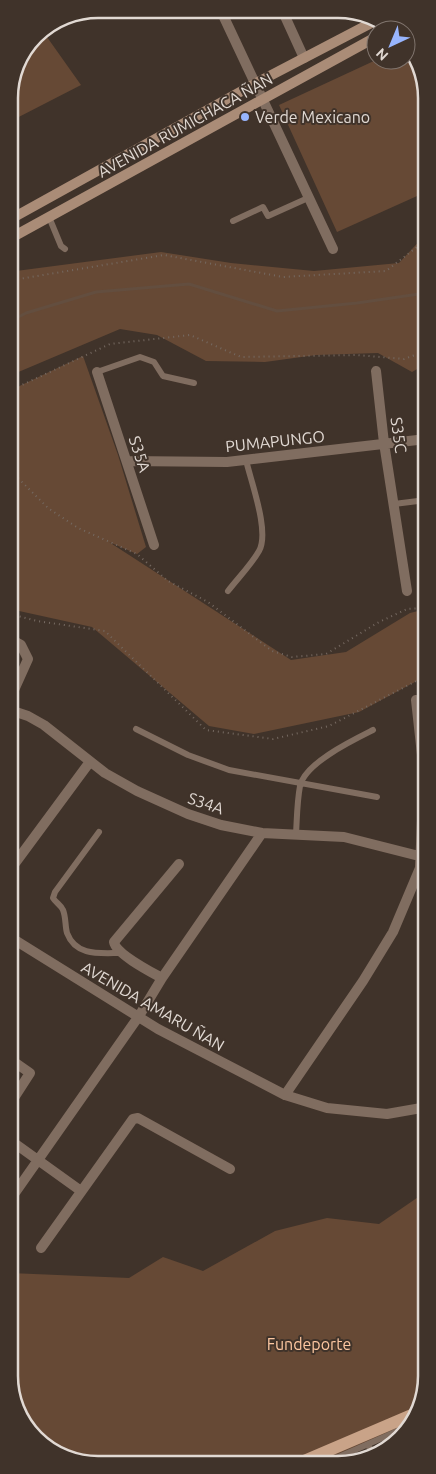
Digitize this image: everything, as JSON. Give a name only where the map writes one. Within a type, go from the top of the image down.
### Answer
[{"type":"main road","name":"AVENIDA RUMICHACA ÑAN","points":[[18,215],[256,83],[366,26]]},
{"type":"main road","name":"AVENIDA RUMICHACA ÑAN","points":[[18,234],[366,42]]},
{"type":"main road","points":[[316,1456],[407,1417]]},
{"type":"street","points":[[224,18],[332,249]]},
{"type":"street","points":[[286,18],[304,58]]},
{"type":"street","name":"S35C","points":[[376,371],[384,443],[407,591]]},
{"type":"street","name":"S35A","points":[[97,372],[154,545]]},
{"type":"street","name":"PUMAPUNGO","points":[[127,461],[246,460],[418,440]]},
{"type":"street","points":[[18,644],[28,659],[18,681]]},
{"type":"street","points":[[416,700],[418,718]]},
{"type":"street","name":"S34A","points":[[18,713],[44,725],[62,738],[89,763],[137,791],[188,814],[221,825],[262,833],[344,837],[418,856]]},
{"type":"street","points":[[18,859],[89,763]]},
{"type":"street","points":[[18,1188],[139,1016],[162,978],[262,833]]},
{"type":"street","points":[[162,978],[122,953],[114,946],[114,942],[179,864]]},
{"type":"street","points":[[285,1095],[363,981],[393,932],[418,873]]},
{"type":"street","name":"AVENIDA AMARU ÑAN","points":[[18,942],[198,1051],[285,1095],[327,1108],[387,1114],[418,1108]]},
{"type":"street","points":[[18,1065],[30,1073],[18,1092]]},
{"type":"street","points":[[42,1248],[133,1118],[138,1118],[230,1169]]},
{"type":"street","points":[[18,1146],[81,1192]]},
{"type":"lane","points":[[233,221],[263,207],[268,216],[308,198]]},
{"type":"lane","points":[[49,217],[61,246],[65,248]]},
{"type":"lane","points":[[97,372],[140,356],[154,362],[163,376],[194,383]]},
{"type":"lane","points":[[228,591],[260,550],[262,542],[262,529],[246,460]]},
{"type":"lane","points":[[394,504],[418,501]]},
{"type":"lane","points":[[136,729],[188,755],[229,770],[300,784],[377,796]]},
{"type":"lane","points":[[296,834],[300,784],[315,766],[334,750],[373,730]]},
{"type":"lane","points":[[99,832],[54,892],[53,898],[64,911],[68,936],[75,945],[84,951],[92,953],[122,953]]},
{"type":"lane","points":[[341,1456],[397,1431]]},
{"type":"lane","points":[[368,1444],[370,1449]]},
{"type":"path","points":[[18,280],[164,256],[283,277],[386,272],[418,246]]},
{"type":"path","points":[[18,387],[110,344],[190,335],[241,357],[357,355],[404,359],[418,354]]},
{"type":"path","points":[[18,478],[48,508],[78,528],[138,554],[168,581],[208,602],[272,651],[292,657],[326,654],[379,622],[407,609],[418,608]]},
{"type":"path","points":[[18,616],[37,621],[104,631],[206,730],[273,739],[329,726],[418,680]]},
{"type":"green space","points":[[47,36],[81,85],[18,117],[19,82],[24,67],[31,53]]},
{"type":"green space","points":[[366,65],[366,70],[413,70],[417,82],[418,98],[418,196],[337,232],[279,105]]},
{"type":"green space","points":[[418,243],[418,369],[412,372],[378,353],[316,355],[265,362],[206,361],[157,335],[120,329],[18,372],[18,271],[161,252],[231,263],[314,271],[399,263]]},
{"type":"green space","points":[[83,356],[118,455],[146,547],[137,554],[109,542],[291,660],[346,652],[410,613],[418,611],[418,680],[359,712],[254,734],[209,726],[92,627],[18,611],[18,387]]},
{"type":"green space","name":"Fundeporte","points":[[418,1197],[418,1382],[412,1407],[398,1430],[342,1456],[98,1456],[82,1455],[58,1446],[41,1433],[26,1412],[19,1392],[18,1376],[18,1273],[129,1278],[163,1257],[203,1271],[275,1231],[327,1218],[379,1224]]},
{"type":"waterway","points":[[18,317],[26,313],[96,292],[189,284],[277,311],[357,303],[418,294]]},
{"type":"place","name":"Verde Mexicano","points":[[245,117]]}]
